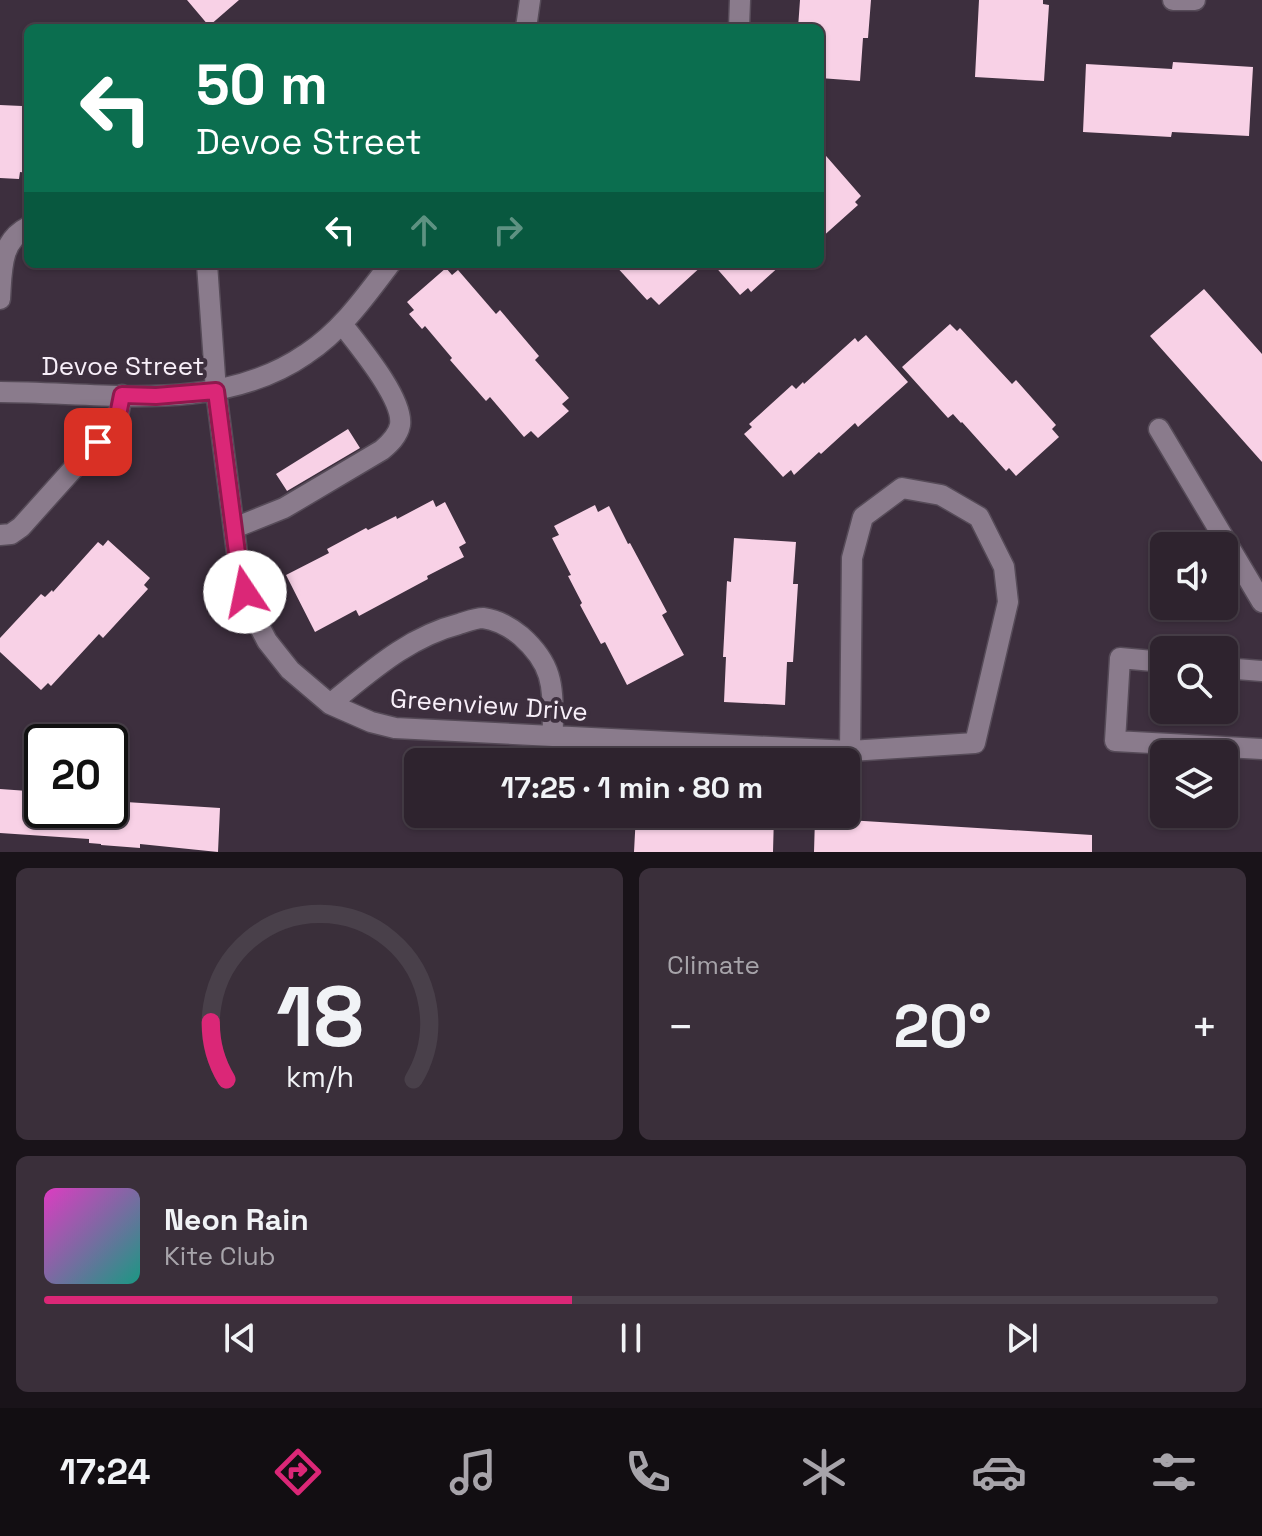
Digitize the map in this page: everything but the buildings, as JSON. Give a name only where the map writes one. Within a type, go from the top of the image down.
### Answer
[{"type":"lane","points":[[530,0],[531,24]]},
{"type":"lane","points":[[739,24],[740,0]]},
{"type":"lane","points":[[1173,0],[1195,0]]},
{"type":"lane","points":[[0,299],[3,255],[15,234],[24,229]]},
{"type":"lane","name":"Greenview Drive","points":[[207,268],[216,391],[240,576],[250,608],[267,641],[290,670],[330,704],[371,722],[395,728],[791,748]]},
{"type":"lane","name":"Devoe Street","points":[[0,392],[156,396],[216,391],[253,381],[309,353],[342,324],[387,268]]},
{"type":"lane","points":[[234,528],[284,508],[371,458],[394,439],[400,425],[398,407],[390,390],[342,324]]},
{"type":"lane","points":[[0,535],[11,534],[21,527],[117,420],[122,395]]},
{"type":"lane","points":[[1159,429],[1262,602]]},
{"type":"lane","name":"Greenview Drive","points":[[902,488],[941,495],[979,517],[1004,567],[1008,602],[975,743],[850,751],[852,558],[863,517],[902,488]]},
{"type":"lane","points":[[330,704],[394,652],[449,626],[480,618],[508,624],[544,660],[552,684],[553,736]]},
{"type":"lane","points":[[1150,661],[1120,658],[1115,741],[1262,749]]},
{"type":"lane","points":[[1238,669],[1262,671]]},
{"type":"route","points":[[98,442],[117,420],[122,395],[156,396],[216,391],[240,576],[245,592]]}]
